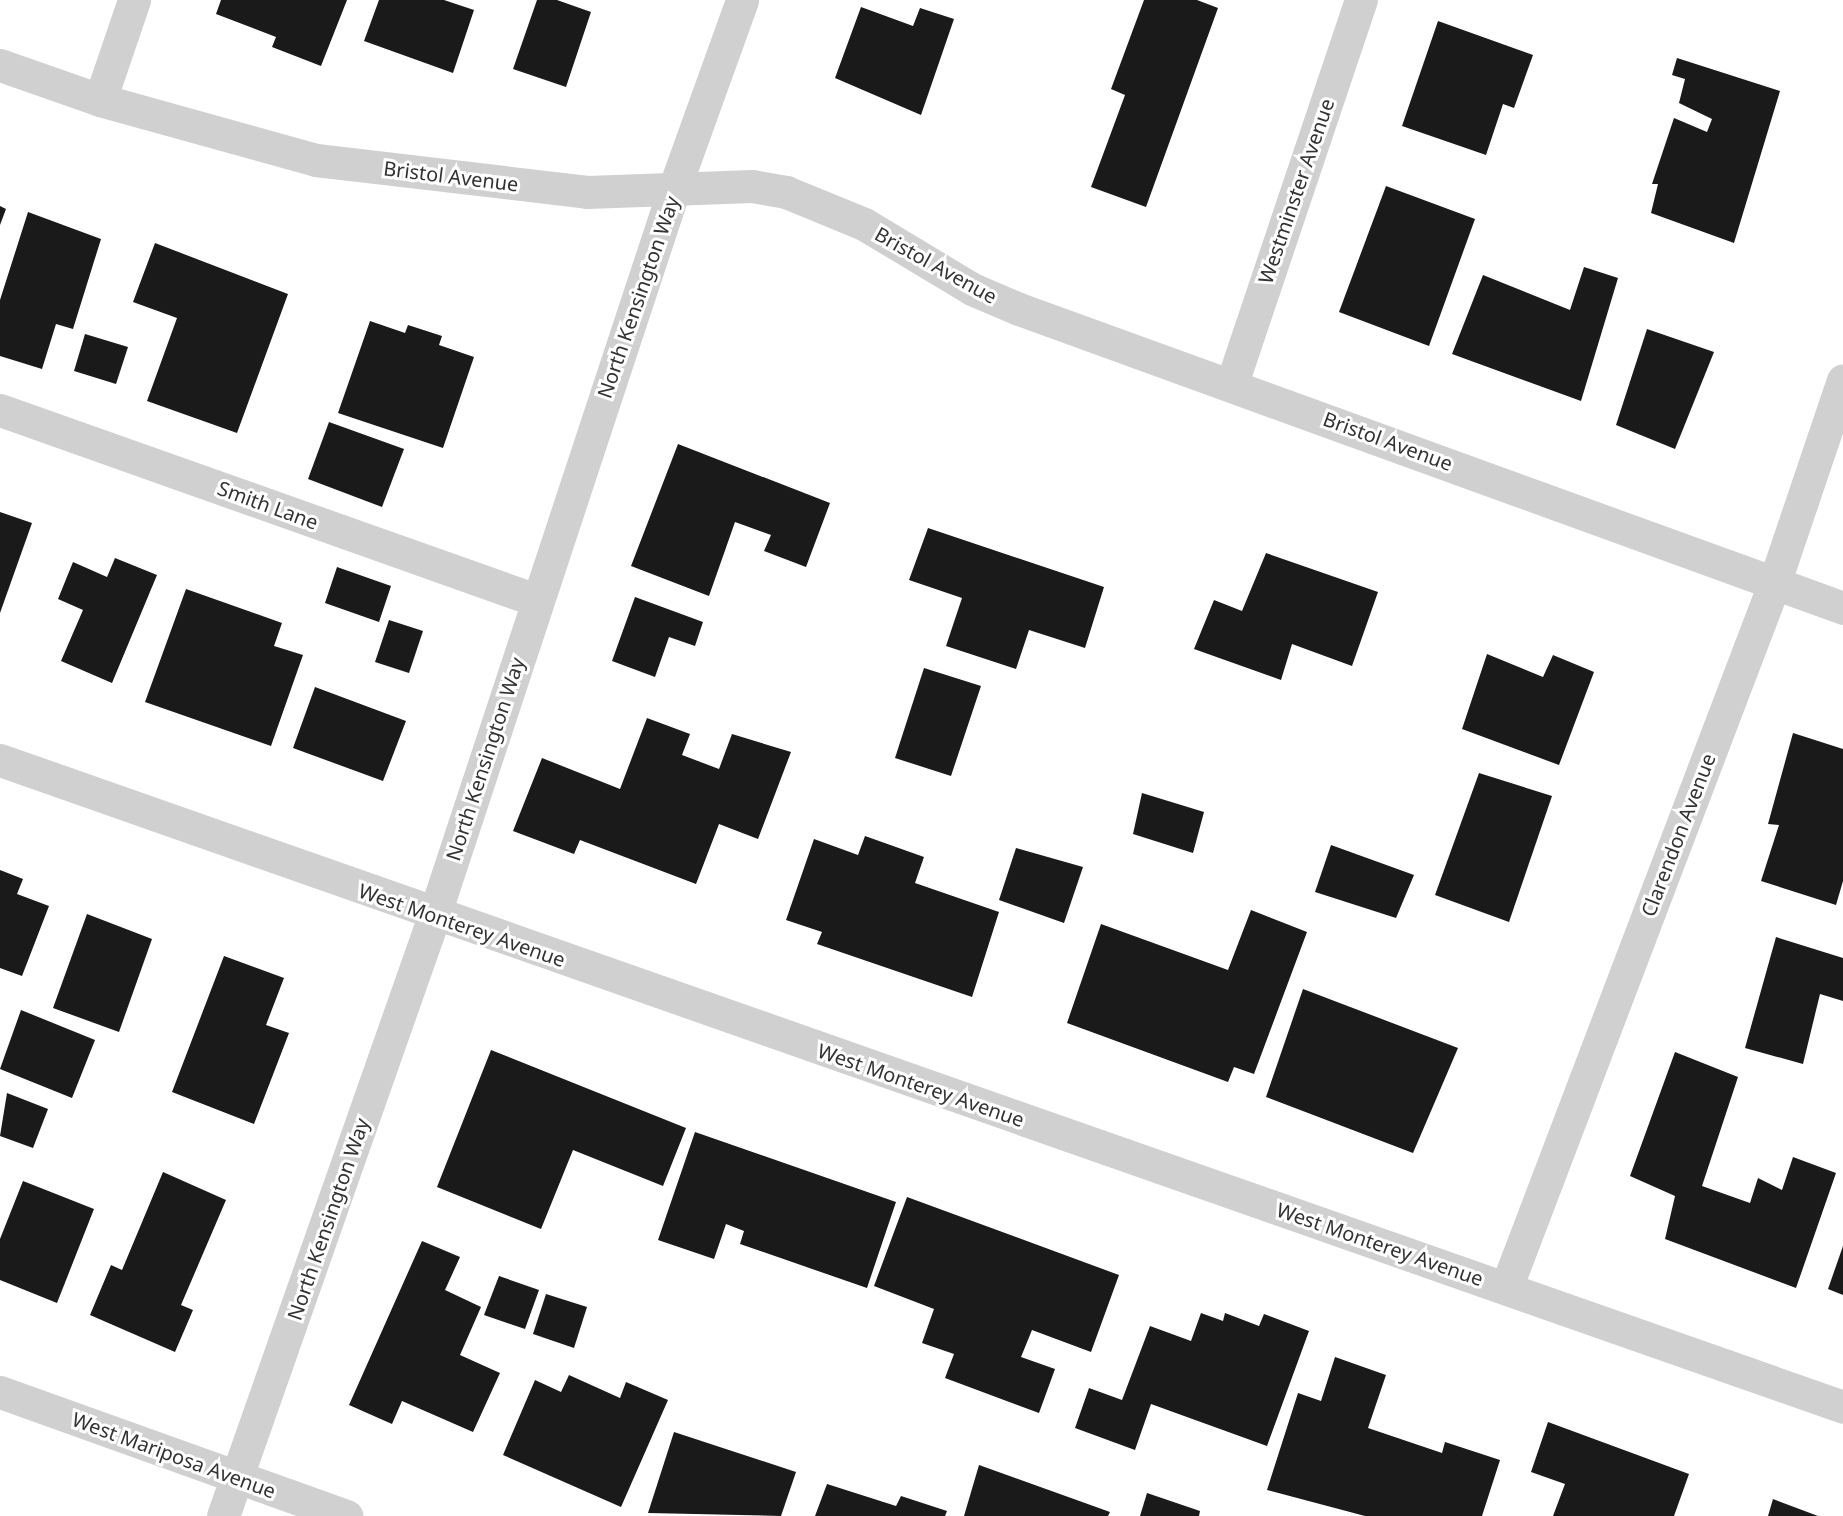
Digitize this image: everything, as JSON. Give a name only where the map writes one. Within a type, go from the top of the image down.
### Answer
[{"type":"street","points":[[100,100],[134,0]]},
{"type":"street","name":"North Kensington Way","points":[[223,1516],[434,916],[673,192],[742,0]]},
{"type":"street","name":"Westminster Avenue","points":[[1232,383],[1361,0]]},
{"type":"street","name":"Bristol Avenue","points":[[0,65],[100,100],[316,160],[587,192],[673,192],[752,186],[786,192],[864,224],[982,293],[1843,608]]},
{"type":"street","name":"Clarendon Avenue","points":[[1506,1288],[1774,584],[1843,380]]},
{"type":"street","name":"Smith Lane","points":[[0,410],[537,600]]},
{"type":"street","name":"West Monterey Avenue","points":[[0,760],[434,916],[1843,1407]]},
{"type":"street","name":"West Mariposa Avenue","points":[[0,1392],[347,1516]]},
{"type":"building","points":[[221,0],[347,0],[321,66],[272,47],[276,37],[216,14]]},
{"type":"building","points":[[379,0],[444,0],[474,10],[453,73],[364,41]]},
{"type":"building","points":[[537,0],[557,0],[591,12],[566,87],[513,69]]},
{"type":"building","points":[[1144,0],[1197,0],[1218,8],[1146,207],[1091,187],[1125,95],[1111,89]]},
{"type":"building","points":[[861,7],[913,26],[920,8],[954,19],[921,115],[835,78]]},
{"type":"building","points":[[1438,21],[1533,55],[1514,108],[1503,104],[1486,155],[1402,126]]},
{"type":"building","points":[[1677,58],[1780,91],[1734,243],[1651,213],[1658,184],[1652,184],[1674,118],[1707,132],[1712,119],[1679,103],[1685,79],[1672,75]]},
{"type":"building","points":[[1386,186],[1475,219],[1429,346],[1339,312]]},
{"type":"building","points":[[0,206],[6,209],[0,225]]},
{"type":"building","points":[[28,212],[101,239],[73,329],[56,324],[42,369],[0,356],[0,300]]},
{"type":"building","points":[[155,243],[288,294],[237,433],[147,401],[177,318],[133,302]]},
{"type":"building","points":[[1584,267],[1618,278],[1581,401],[1452,354],[1483,275],[1570,310]]},
{"type":"building","points":[[370,321],[405,333],[408,325],[442,336],[439,345],[474,357],[443,448],[338,413]]},
{"type":"building","points":[[1647,329],[1714,352],[1675,449],[1616,425]]},
{"type":"building","points":[[85,334],[128,347],[116,384],[74,371]]},
{"type":"building","points":[[329,422],[404,449],[382,507],[308,479]]},
{"type":"building","points":[[678,444],[830,503],[806,567],[764,551],[771,535],[735,522],[709,596],[631,566]]},
{"type":"building","points":[[0,512],[32,523],[0,613]]},
{"type":"building","points":[[928,528],[1104,587],[1085,648],[1029,630],[1016,669],[946,646],[962,598],[909,580]]},
{"type":"building","points":[[1266,553],[1378,592],[1352,666],[1292,644],[1281,680],[1194,649],[1214,600],[1242,611]]},
{"type":"building","points":[[115,558],[157,575],[112,683],[61,661],[83,610],[58,599],[73,562],[107,577]]},
{"type":"building","points":[[337,567],[391,586],[379,622],[325,603]]},
{"type":"building","points":[[186,589],[282,623],[274,646],[303,655],[271,746],[145,702]]},
{"type":"building","points":[[635,597],[703,622],[695,646],[669,637],[655,677],[612,661]]},
{"type":"building","points":[[389,620],[423,631],[409,673],[375,662]]},
{"type":"building","points":[[1487,654],[1543,677],[1553,655],[1594,672],[1559,765],[1462,729]]},
{"type":"building","points":[[924,668],[981,686],[951,776],[895,758]]},
{"type":"building","points":[[315,687],[406,721],[383,781],[293,748]]},
{"type":"building","points":[[647,718],[690,734],[682,755],[719,769],[732,734],[791,752],[758,839],[719,824],[696,884],[580,840],[574,854],[513,831],[542,758],[620,789]]},
{"type":"building","points":[[1793,733],[1843,749],[1843,881],[1836,905],[1761,881],[1779,825],[1768,824]]},
{"type":"building","points":[[1479,773],[1552,796],[1509,922],[1435,895]]},
{"type":"building","points":[[1142,793],[1204,812],[1193,853],[1133,834]]},
{"type":"building","points":[[865,836],[924,857],[915,883],[999,912],[972,997],[817,944],[822,932],[786,920],[814,839],[858,855]]},
{"type":"building","points":[[1331,845],[1414,875],[1396,918],[1315,892]]},
{"type":"building","points":[[1016,848],[1083,867],[1064,923],[999,900]]},
{"type":"building","points":[[0,870],[23,879],[17,894],[49,906],[22,976],[0,968]]},
{"type":"building","points":[[1251,910],[1307,932],[1254,1074],[1234,1067],[1228,1082],[1067,1023],[1101,924],[1228,970]]},
{"type":"building","points":[[87,914],[152,939],[119,1032],[53,1008]]},
{"type":"building","points":[[1776,937],[1843,958],[1843,1001],[1820,994],[1803,1064],[1745,1048]]},
{"type":"building","points":[[224,956],[284,978],[266,1025],[289,1033],[254,1124],[172,1092]]},
{"type":"building","points":[[1303,989],[1458,1048],[1413,1153],[1266,1097]]},
{"type":"building","points":[[21,1010],[95,1040],[72,1098],[0,1069]]},
{"type":"building","points":[[491,1050],[686,1128],[663,1186],[573,1150],[541,1229],[437,1187]]},
{"type":"building","points":[[1675,1052],[1738,1077],[1702,1186],[1750,1203],[1758,1178],[1782,1190],[1793,1157],[1836,1173],[1796,1288],[1665,1239],[1675,1196],[1630,1176]]},
{"type":"building","points":[[7,1093],[48,1109],[33,1148],[0,1136]]},
{"type":"building","points":[[695,1132],[896,1202],[867,1288],[740,1244],[744,1231],[726,1224],[714,1259],[658,1240]]},
{"type":"building","points":[[163,1172],[226,1200],[181,1305],[193,1310],[175,1352],[90,1315],[111,1265],[122,1270]]},
{"type":"building","points":[[23,1181],[94,1209],[57,1303],[0,1280],[0,1239]]},
{"type":"building","points":[[907,1197],[1119,1275],[1091,1352],[1032,1330],[1021,1357],[1055,1369],[1039,1413],[945,1378],[954,1354],[922,1343],[934,1309],[874,1286]]},
{"type":"building","points":[[422,1241],[460,1257],[445,1290],[481,1307],[460,1355],[500,1373],[473,1432],[402,1401],[392,1424],[349,1405]]},
{"type":"building","points":[[1843,1246],[1843,1295],[1828,1289]]},
{"type":"building","points":[[499,1276],[539,1290],[525,1329],[484,1315]]},
{"type":"building","points":[[546,1294],[587,1307],[574,1348],[533,1334]]},
{"type":"building","points":[[1201,1313],[1223,1321],[1225,1313],[1259,1326],[1264,1314],[1309,1331],[1267,1446],[1151,1404],[1135,1450],[1075,1428],[1089,1388],[1122,1400],[1150,1326],[1191,1341]]},
{"type":"building","points":[[1335,1357],[1386,1375],[1368,1428],[1442,1453],[1445,1442],[1500,1460],[1482,1516],[1365,1516],[1267,1490],[1298,1393],[1321,1401]]},
{"type":"building","points":[[569,1375],[620,1398],[626,1382],[668,1400],[621,1507],[503,1455],[535,1380],[561,1392]]},
{"type":"building","points":[[1548,1422],[1689,1474],[1674,1516],[1553,1516],[1565,1484],[1531,1472]]},
{"type":"building","points":[[674,1432],[796,1472],[781,1516],[648,1513]]},
{"type":"building","points":[[979,1465],[1110,1512],[1108,1516],[964,1516]]},
{"type":"building","points":[[827,1484],[896,1506],[901,1496],[947,1511],[945,1516],[815,1516]]},
{"type":"building","points":[[1147,1493],[1200,1511],[1199,1516],[1140,1516]]},
{"type":"building","points":[[1773,1499],[1818,1516],[1768,1516]]}]
